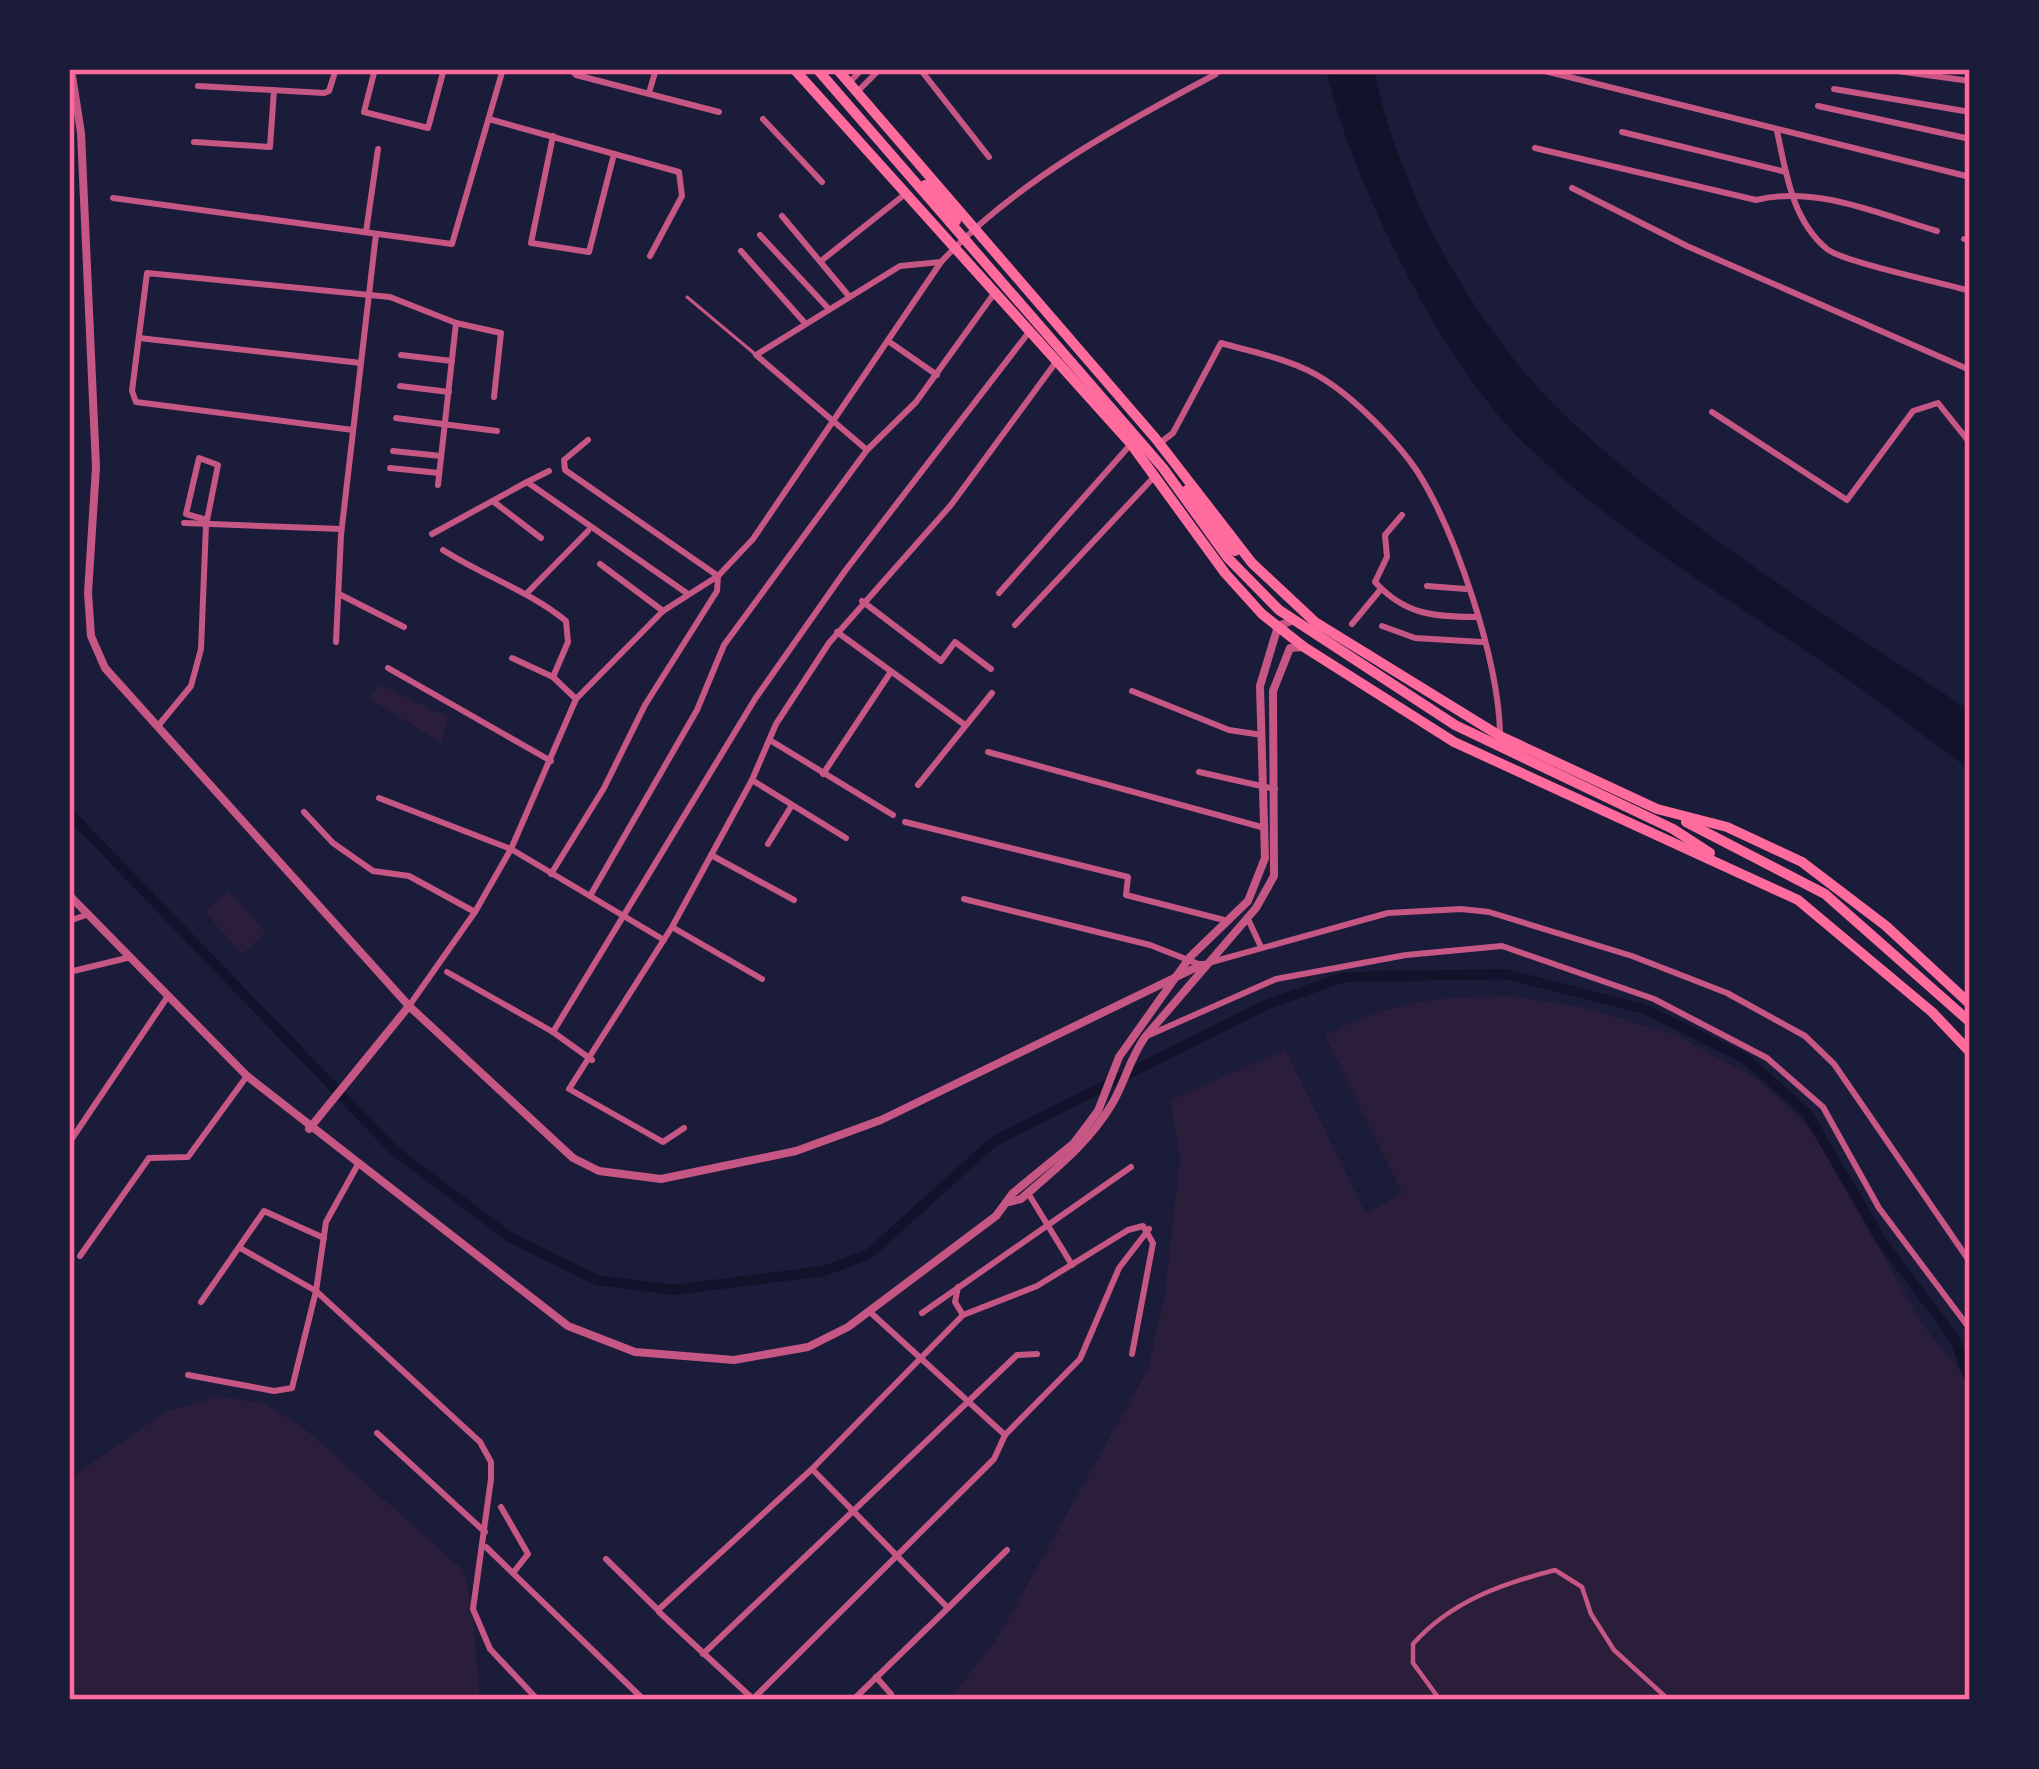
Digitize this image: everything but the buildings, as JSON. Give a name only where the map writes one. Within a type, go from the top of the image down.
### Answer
[{"type":"main road","points":[[794,69],[1131,444],[1225,573],[1278,626],[1454,742],[1798,899],[1932,1012],[1970,1052]]},
{"type":"main road","points":[[821,69],[1154,447],[1220,535],[1316,622],[1500,736],[1718,836],[1825,894],[1970,1022]]},
{"type":"main road","points":[[821,69],[1163,468],[1228,558],[1280,610],[1455,725],[1673,829],[1719,861]]},
{"type":"main road","points":[[837,69],[1160,443],[1252,563]]},
{"type":"main road","points":[[1657,809],[1726,826],[1802,862],[1886,926],[1970,1004]]},
{"type":"street","points":[[71,69],[81,133],[96,467],[88,593],[91,636],[105,668],[155,729],[409,1006],[573,1158],[599,1171],[661,1179],[833,1139],[1201,965],[1388,914],[1461,909],[1552,930],[1726,993],[1805,1036],[1834,1064],[1970,1262]]},
{"type":"street","points":[[198,86],[329,91],[337,69]]},
{"type":"street","points":[[375,69],[364,112],[428,128],[443,69]]},
{"type":"street","points":[[113,198],[452,244],[502,69]]},
{"type":"street","points":[[571,69],[576,75],[719,112]]},
{"type":"street","points":[[649,93],[656,69]]},
{"type":"street","points":[[853,88],[862,69]]},
{"type":"street","points":[[853,88],[880,69]]},
{"type":"street","points":[[920,69],[989,157]]},
{"type":"street","points":[[312,1125],[409,1006],[475,912],[511,849],[576,699],[663,611],[718,576],[753,539],[952,249],[972,229],[1122,124],[1216,74],[1216,69]]},
{"type":"street","points":[[1883,69],[1970,81]]},
{"type":"street","points":[[1545,71],[1970,178]]},
{"type":"street","points":[[1834,89],[1970,112]]},
{"type":"street","points":[[194,142],[270,147],[274,90]]},
{"type":"street","points":[[1818,106],[1970,140]]},
{"type":"street","points":[[489,118],[672,168],[684,181],[682,196],[650,256]]},
{"type":"street","points":[[763,118],[822,182]]},
{"type":"street","points":[[1777,131],[1790,191],[1802,217],[1829,251],[1970,291]]},
{"type":"street","points":[[1622,132],[1786,172]]},
{"type":"street","points":[[553,136],[531,243],[589,252],[615,153]]},
{"type":"street","points":[[1535,148],[1756,200],[1790,191],[1937,231]]},
{"type":"street","points":[[366,232],[378,149]]},
{"type":"street","points":[[1572,188],[1688,246],[1970,370]]},
{"type":"street","points":[[820,261],[904,195]]},
{"type":"street","points":[[782,216],[848,295]]},
{"type":"street","points":[[337,642],[341,529],[376,234]]},
{"type":"street","points":[[760,236],[827,307]]},
{"type":"street","points":[[741,251],[803,322]]},
{"type":"street","points":[[867,450],[831,424],[756,355],[899,266],[941,262]]},
{"type":"street","points":[[353,430],[145,406],[132,392],[147,273],[369,295],[501,334],[494,398]]},
{"type":"street","points":[[590,896],[697,710],[724,645],[867,450],[937,374],[993,295]]},
{"type":"street","points":[[438,485],[456,323]]},
{"type":"street","points":[[553,1032],[755,699],[845,571],[1029,332]]},
{"type":"street","points":[[139,338],[361,363]]},
{"type":"street","points":[[888,341],[937,374]]},
{"type":"street","points":[[1160,443],[1180,421],[1221,344],[1300,365],[1329,382],[1413,465],[1435,500],[1482,642],[1499,709],[1500,736]]},
{"type":"street","points":[[401,355],[452,361]]},
{"type":"street","points":[[685,1128],[663,1142],[569,1089],[592,1060],[672,927],[772,741],[776,724],[837,632],[951,505],[1056,362]]},
{"type":"street","points":[[400,386],[448,392]]},
{"type":"street","points":[[1712,412],[1847,500],[1913,411],[1938,403],[1970,442]]},
{"type":"street","points":[[396,418],[496,430]]},
{"type":"street","points":[[588,440],[565,460],[565,470],[718,576]]},
{"type":"street","points":[[999,593],[1131,444]]},
{"type":"street","points":[[393,451],[441,456]]},
{"type":"street","points":[[155,729],[191,686],[201,649],[207,523],[218,465],[199,458],[186,514],[207,523]]},
{"type":"street","points":[[390,468],[440,473]]},
{"type":"street","points":[[432,534],[549,471]]},
{"type":"street","points":[[1015,625],[1157,475]]},
{"type":"street","points":[[526,482],[589,530],[688,594]]},
{"type":"street","points":[[494,502],[541,538]]},
{"type":"street","points":[[1402,514],[1385,535],[1387,557],[1375,582],[1393,602],[1429,617],[1475,617]]},
{"type":"street","points":[[184,523],[341,529]]},
{"type":"street","points":[[528,592],[589,530]]},
{"type":"street","points":[[443,550],[500,586],[528,592],[570,628],[553,677]]},
{"type":"street","points":[[600,564],[663,611]]},
{"type":"street","points":[[551,874],[612,773],[644,706],[715,596],[718,576]]},
{"type":"street","points":[[1427,586],[1466,589]]},
{"type":"street","points":[[1352,624],[1382,589]]},
{"type":"street","points":[[338,594],[404,627]]},
{"type":"street","points":[[862,601],[941,661],[955,642],[991,669]]},
{"type":"street","points":[[1008,1203],[1028,1193],[1084,1143],[1110,1098],[1124,1058],[1172,979],[1258,886],[1264,828],[1262,665],[1278,626],[1316,622]]},
{"type":"street","points":[[1382,626],[1415,638],[1482,642]]},
{"type":"street","points":[[837,632],[965,725]]},
{"type":"street","points":[[1124,1058],[1247,917],[1274,876],[1277,671],[1290,648],[1304,646]]},
{"type":"street","points":[[512,658],[553,677],[576,699]]},
{"type":"street","points":[[388,668],[551,761]]},
{"type":"street","points":[[823,774],[890,673]]},
{"type":"street","points":[[1132,692],[1229,730],[1262,735]]},
{"type":"street","points":[[918,785],[992,693]]},
{"type":"street","points":[[772,741],[893,815]]},
{"type":"street","points":[[988,752],[1264,828]]},
{"type":"street","points":[[1199,772],[1275,789]]},
{"type":"street","points":[[752,780],[847,838]]},
{"type":"street","points":[[379,798],[511,849],[664,940]]},
{"type":"street","points":[[768,844],[792,805]]},
{"type":"street","points":[[304,812],[333,843],[373,871],[410,876],[475,912]]},
{"type":"street","points":[[905,822],[1128,878],[1126,895],[1228,921]]},
{"type":"street","points":[[711,854],[794,900]]},
{"type":"street","points":[[69,895],[166,999],[247,1076],[555,1318],[609,1345],[705,1359],[766,1357],[808,1347],[870,1312],[1008,1203],[1075,1142],[1110,1098]]},
{"type":"street","points":[[964,898],[1190,957],[1201,965]]},
{"type":"street","points":[[69,921],[86,914]]},
{"type":"street","points":[[1247,917],[1261,947]]},
{"type":"street","points":[[672,927],[762,979]]},
{"type":"street","points":[[1145,1037],[1276,979],[1406,955],[1502,946],[1654,999],[1767,1058],[1823,1107],[1879,1208],[1970,1329]]},
{"type":"street","points":[[69,972],[127,958]]},
{"type":"street","points":[[448,972],[592,1060]]},
{"type":"street","points":[[69,1143],[166,999]]},
{"type":"street","points":[[80,1256],[149,1158],[188,1157],[247,1076]]},
{"type":"street","points":[[188,1375],[288,1391],[316,1291],[326,1222],[357,1166]]},
{"type":"street","points":[[922,1313],[1131,1167]]},
{"type":"street","points":[[1028,1193],[1072,1265]]},
{"type":"street","points":[[201,1302],[264,1211],[324,1238]]},
{"type":"street","points":[[658,1610],[812,1468],[962,1315],[1037,1286],[1134,1226],[1149,1229]]},
{"type":"street","points":[[1132,1354],[1153,1243],[1149,1229]]},
{"type":"street","points":[[606,1559],[752,1700],[994,1459],[1005,1435],[1080,1359],[1119,1268],[1149,1229]]},
{"type":"street","points":[[240,1247],[316,1291],[480,1442],[490,1462],[486,1547],[473,1609],[479,1631],[538,1700]]},
{"type":"street","points":[[958,1287],[955,1302],[962,1315]]},
{"type":"street","points":[[870,1312],[1005,1435]]},
{"type":"street","points":[[703,1654],[1017,1355],[1037,1354]]},
{"type":"street","points":[[377,1433],[487,1533]]},
{"type":"street","points":[[812,1468],[948,1608]]},
{"type":"street","points":[[502,1507],[528,1554],[513,1574]]},
{"type":"street","points":[[486,1547],[644,1700]]},
{"type":"street","points":[[853,1700],[1007,1550]]},
{"type":"street","points":[[1440,1700],[1413,1663],[1413,1644],[1437,1617],[1516,1580],[1555,1570],[1582,1587],[1591,1614],[1614,1650],[1669,1700]]},
{"type":"street","points":[[876,1677],[891,1694]]},
{"type":"lane","points":[[687,297],[756,355]]},
{"type":"shaded area","points":[[1326,69],[1374,69],[1402,164],[1447,260],[1505,348],[1538,387],[1665,501],[1970,711],[1970,769],[1633,534],[1520,439],[1460,363],[1402,265],[1355,162]]},
{"type":"shaded area","points":[[380,684],[448,717],[442,743],[370,699]]},
{"type":"shaded area","points":[[229,891],[266,933],[242,954],[205,912]]},
{"type":"shaded area","points":[[1510,996],[1582,1007],[1676,1035],[1756,1078],[1811,1129],[1922,1324],[1967,1379],[1970,1700],[949,1700],[998,1637],[1148,1369],[1165,1294],[1180,1158],[1170,1100],[1285,1050],[1366,1214],[1402,1193],[1325,1036],[1371,1015],[1415,1003]]},
{"type":"shaded area","points":[[220,1396],[265,1404],[305,1429],[463,1570],[472,1605],[480,1700],[69,1700],[69,1479],[165,1412]]},
{"type":"waterway","points":[[69,813],[395,1151],[511,1238],[597,1280],[673,1290],[824,1271],[869,1254],[993,1142],[1263,1006],[1344,977],[1506,974],[1644,1009],[1745,1058],[1807,1113],[1883,1243],[1954,1338],[1970,1380]]}]
